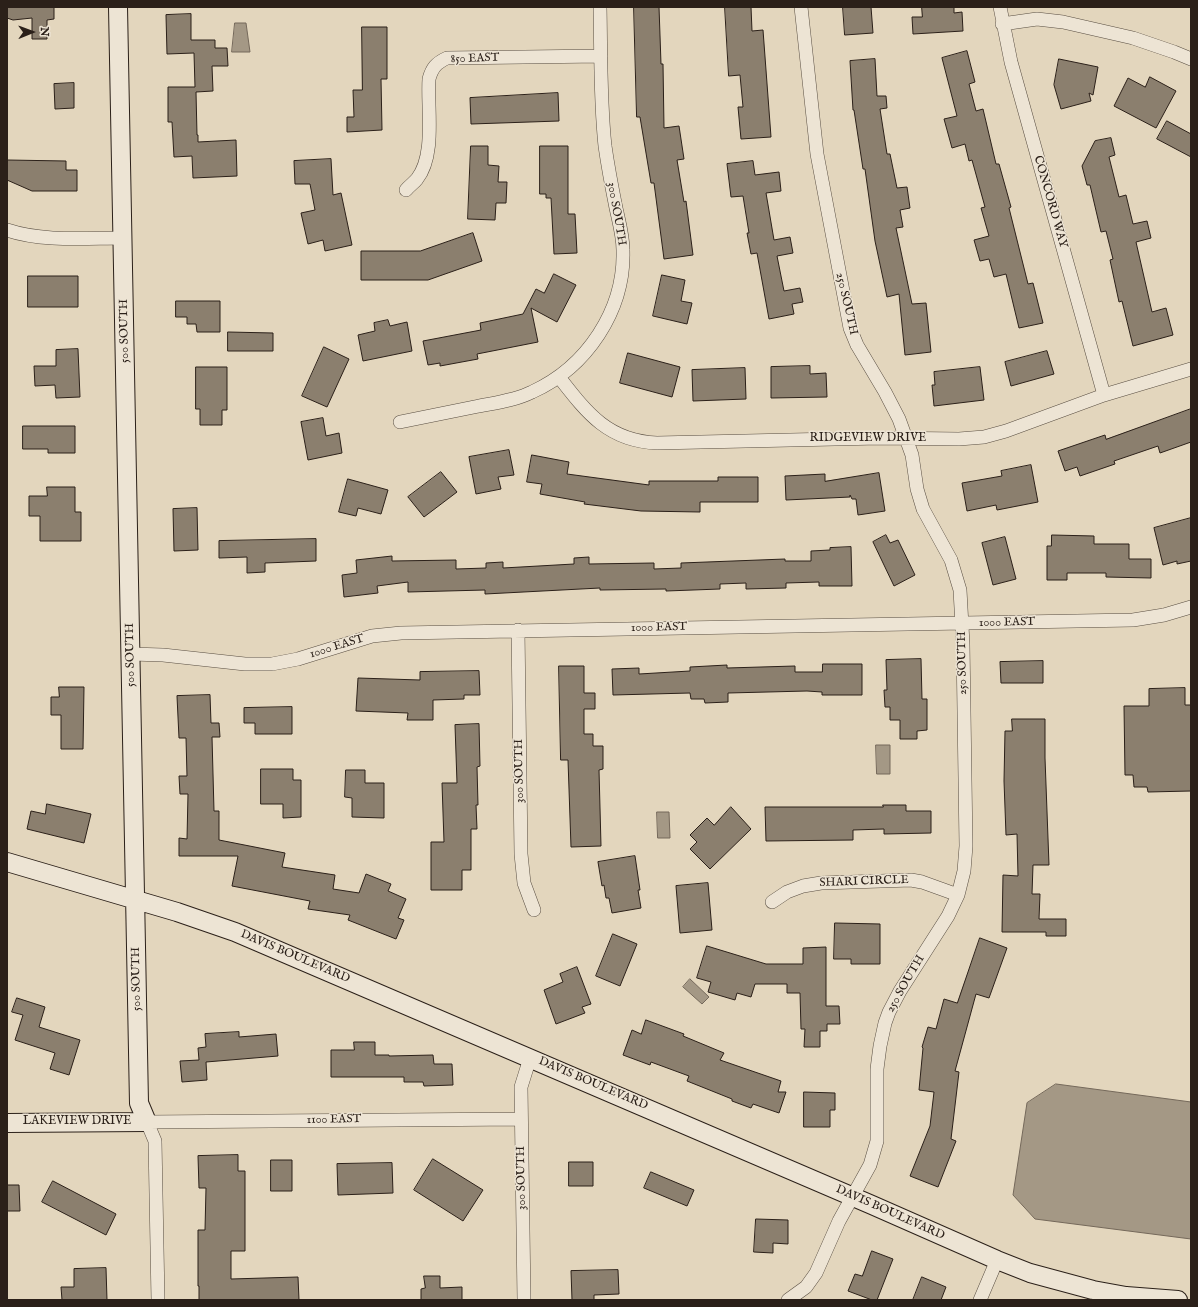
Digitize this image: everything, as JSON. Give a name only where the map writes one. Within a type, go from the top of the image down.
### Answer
[{"type":"street","name":"500 SOUTH","points":[[118,7],[139,1103],[155,1141],[158,1300]]},
{"type":"street","name":"300 SOUTH","points":[[400,422],[514,398],[546,386],[584,354],[604,327],[612,312],[621,281],[623,250],[622,234],[606,151],[602,110],[600,7]]},
{"type":"street","name":"250 SOUTH","points":[[788,1300],[806,1287],[816,1273],[839,1221],[870,1165],[877,1141],[878,1057],[882,1034],[889,1012],[900,991],[948,916],[958,895],[964,871],[966,846],[962,624],[960,590],[951,560],[923,509],[917,489],[912,455],[906,438],[892,405],[857,345],[850,328],[817,154],[801,7]]},
{"type":"street","name":"CONCORD WAY","points":[[1000,7],[1002,24],[1011,62],[1104,395]]},
{"type":"street","points":[[1002,24],[1036,19],[1063,22],[1133,38],[1174,52],[1191,60]]},
{"type":"street","name":"850 EAST","points":[[406,190],[418,178],[425,162],[429,144],[429,79],[432,70],[438,62],[447,58],[601,56]]},
{"type":"street","points":[[7,230],[20,234],[45,237],[123,238]]},
{"type":"street","name":"RIDGEVIEW DRIVE","points":[[559,376],[580,405],[601,424],[612,432],[624,437],[646,442],[906,438],[959,439],[995,434],[1104,395],[1191,369]]},
{"type":"street","name":"1000 EAST","points":[[131,654],[163,655],[245,664],[272,664],[298,659],[357,640],[387,634],[518,630],[962,624],[1133,620],[1164,616],[1191,608]]},
{"type":"street","name":"300 SOUTH","points":[[518,630],[521,854],[524,883],[534,910]]},
{"type":"street","name":"DAVIS BOULEVARD","points":[[7,862],[203,920],[235,932],[1030,1273],[1093,1290],[1126,1296],[1178,1300]]},
{"type":"street","name":"SHARI CIRCLE","points":[[772,902],[787,892],[803,886],[821,883],[911,880],[922,882],[958,895]]},
{"type":"street","name":"300 SOUTH","points":[[524,1300],[521,1119],[522,1081],[530,1058]]},
{"type":"street","name":"1100 EAST","points":[[146,1122],[521,1119]]},
{"type":"street","name":"LAKEVIEW DRIVE","points":[[7,1123],[146,1122]]},
{"type":"street","points":[[980,1300],[997,1260]]},
{"type":"shaded area","points":[[235,23],[246,23],[250,52],[232,52]]},
{"type":"shaded area","points":[[876,745],[890,745],[890,774],[877,774]]},
{"type":"shaded area","points":[[657,812],[669,812],[670,838],[658,838]]},
{"type":"shaded area","points":[[690,979],[709,997],[702,1004],[683,987]]},
{"type":"shaded area","points":[[1056,1084],[1191,1102],[1191,1239],[1035,1219],[1013,1195],[1027,1103]]},
{"type":"building","points":[[7,7],[54,7],[54,19],[47,20],[47,39],[32,39],[32,18],[13,20],[7,18]]},
{"type":"building","points":[[634,7],[659,7],[661,64],[663,64],[664,128],[679,126],[684,159],[677,160],[684,202],[686,201],[693,255],[664,259],[654,183],[651,183],[640,117],[637,117]]},
{"type":"building","points":[[725,7],[751,7],[752,31],[763,30],[771,137],[741,139],[738,107],[743,107],[740,75],[729,76]]},
{"type":"building","points":[[843,7],[871,7],[873,33],[845,35]]},
{"type":"building","points":[[922,7],[954,7],[954,13],[962,12],[963,31],[913,34],[912,17],[922,17]]},
{"type":"building","points":[[191,14],[191,40],[215,40],[215,48],[227,48],[228,66],[212,66],[213,91],[196,92],[198,142],[236,140],[237,176],[193,178],[192,156],[174,157],[172,122],[168,122],[168,87],[195,87],[194,53],[167,54],[166,15]]},
{"type":"building","points":[[362,27],[387,27],[387,79],[381,79],[382,130],[347,132],[347,117],[354,117],[353,90],[362,90]]},
{"type":"building","points":[[967,51],[975,82],[969,84],[976,111],[983,109],[996,164],[999,164],[1011,207],[1009,208],[1028,284],[1033,283],[1043,323],[1019,328],[1006,274],[994,277],[989,259],[980,261],[974,240],[989,236],[981,208],[985,207],[972,160],[969,161],[965,144],[952,148],[944,119],[957,116],[942,58]]},
{"type":"building","points":[[875,59],[877,96],[886,96],[887,108],[880,109],[887,154],[890,154],[897,188],[907,187],[910,208],[900,210],[903,227],[896,228],[912,304],[926,303],[931,352],[905,355],[899,294],[887,297],[875,241],[865,169],[863,169],[853,110],[850,61]]},
{"type":"building","points":[[1059,59],[1098,67],[1093,95],[1089,93],[1091,101],[1061,109],[1054,85]]},
{"type":"building","points":[[1150,77],[1176,91],[1156,128],[1114,106],[1128,78],[1145,87]]},
{"type":"building","points":[[74,83],[74,108],[55,109],[54,84]]},
{"type":"building","points":[[558,93],[559,121],[471,124],[470,98]]},
{"type":"building","points":[[1167,121],[1191,134],[1191,157],[1157,139]]},
{"type":"building","points":[[1111,138],[1115,155],[1109,157],[1119,197],[1126,195],[1133,224],[1147,221],[1151,238],[1136,242],[1152,312],[1166,308],[1173,335],[1133,346],[1122,301],[1119,302],[1110,260],[1113,259],[1106,231],[1101,232],[1090,185],[1087,185],[1082,166],[1095,141]]},
{"type":"building","points":[[471,146],[488,146],[488,165],[499,166],[498,182],[507,182],[506,203],[496,203],[495,220],[468,219]]},
{"type":"building","points":[[540,146],[568,146],[568,214],[575,214],[577,253],[554,254],[551,198],[546,198],[546,194],[540,194]]},
{"type":"building","points":[[331,159],[333,195],[341,193],[352,245],[325,251],[323,240],[308,244],[301,213],[315,210],[310,184],[295,184],[294,161]]},
{"type":"building","points":[[7,160],[66,161],[66,170],[77,170],[77,191],[32,191],[7,180]]},
{"type":"building","points":[[753,161],[755,175],[779,172],[781,191],[766,193],[774,240],[790,237],[793,253],[777,256],[784,291],[800,288],[803,302],[792,304],[794,314],[769,319],[757,253],[751,254],[743,196],[731,197],[727,164]]},
{"type":"building","points":[[473,233],[482,261],[428,280],[361,280],[361,251],[420,251]]},
{"type":"building","points":[[554,274],[576,285],[557,322],[531,308],[538,342],[477,354],[478,359],[440,366],[440,363],[428,365],[423,341],[481,330],[480,323],[523,314],[536,289],[544,293]]},
{"type":"building","points":[[662,275],[685,280],[681,301],[692,303],[687,324],[653,316]]},
{"type":"building","points":[[28,276],[78,276],[78,307],[28,307]]},
{"type":"building","points":[[176,301],[220,301],[220,332],[197,332],[196,324],[187,324],[187,317],[176,317]]},
{"type":"building","points":[[388,320],[390,326],[407,322],[412,351],[363,361],[358,335],[375,331],[374,323]]},
{"type":"building","points":[[228,332],[273,333],[273,351],[228,351]]},
{"type":"building","points":[[324,347],[349,359],[327,407],[302,396]]},
{"type":"building","points":[[78,349],[80,397],[56,398],[55,385],[35,386],[34,366],[56,366],[56,350]]},
{"type":"building","points":[[1047,351],[1054,374],[1011,386],[1005,362]]},
{"type":"building","points":[[628,353],[680,367],[672,397],[620,383]]},
{"type":"building","points":[[810,366],[810,374],[826,373],[827,397],[771,398],[771,367]]},
{"type":"building","points":[[196,367],[227,367],[227,410],[222,410],[222,425],[200,425],[200,409],[196,409]]},
{"type":"building","points":[[980,367],[984,400],[934,406],[932,385],[935,385],[934,372]]},
{"type":"building","points":[[745,368],[746,399],[693,401],[692,370]]},
{"type":"building","points":[[1191,409],[1191,442],[1160,453],[1158,446],[1114,461],[1115,464],[1080,476],[1077,467],[1065,471],[1058,451],[1105,435],[1106,439]]},
{"type":"building","points":[[323,418],[326,436],[339,433],[342,453],[308,460],[301,422]]},
{"type":"building","points":[[23,426],[75,426],[75,453],[48,453],[48,449],[23,449]]},
{"type":"building","points":[[509,450],[514,475],[498,477],[501,489],[476,494],[469,457]]},
{"type":"building","points":[[532,455],[569,462],[567,474],[649,485],[649,481],[718,481],[718,477],[758,477],[758,502],[700,502],[700,512],[641,511],[584,504],[585,502],[540,494],[542,484],[527,482]]},
{"type":"building","points":[[1031,465],[1038,502],[997,510],[996,505],[967,511],[962,483],[1002,476],[1001,471]]},
{"type":"building","points":[[441,472],[457,492],[424,517],[408,497]]},
{"type":"building","points":[[879,473],[885,511],[858,515],[856,499],[852,499],[850,495],[850,497],[786,500],[785,476],[825,474],[825,481]]},
{"type":"building","points":[[348,479],[388,490],[381,514],[358,508],[356,516],[339,512]]},
{"type":"building","points":[[47,487],[75,487],[75,512],[81,512],[81,541],[40,541],[40,516],[29,516],[29,496],[47,496]]},
{"type":"building","points":[[197,508],[198,550],[174,551],[173,509]]},
{"type":"building","points":[[1191,518],[1191,561],[1177,564],[1177,561],[1163,565],[1154,528]]},
{"type":"building","points":[[886,535],[890,543],[898,540],[915,575],[894,586],[873,542]]},
{"type":"building","points":[[1052,535],[1094,536],[1094,544],[1129,544],[1129,559],[1151,559],[1151,578],[1106,577],[1106,573],[1067,573],[1067,580],[1047,580],[1047,546],[1051,546]]},
{"type":"building","points":[[1005,537],[1016,579],[993,585],[982,543]]},
{"type":"building","points":[[316,539],[316,561],[265,563],[265,572],[247,573],[247,557],[219,558],[219,541]]},
{"type":"building","points":[[851,547],[852,586],[819,586],[819,582],[786,583],[786,588],[746,589],[746,583],[720,584],[720,589],[666,591],[666,589],[600,590],[600,588],[485,594],[485,590],[408,592],[408,582],[377,586],[378,593],[344,597],[342,575],[357,573],[356,560],[392,556],[392,561],[456,560],[456,569],[486,568],[486,563],[503,562],[503,568],[574,564],[574,558],[589,557],[589,564],[654,563],[654,569],[681,568],[681,563],[785,559],[785,561],[811,561],[811,551]]},
{"type":"building","points":[[921,659],[922,699],[927,699],[927,730],[917,731],[917,739],[900,739],[900,720],[890,720],[890,707],[885,707],[884,690],[887,690],[886,660]]},
{"type":"building","points":[[1043,661],[1043,683],[1001,683],[1000,662]]},
{"type":"building","points":[[823,664],[862,664],[862,695],[822,695],[822,692],[807,691],[728,693],[728,702],[705,703],[704,699],[691,699],[690,693],[613,695],[612,669],[639,668],[639,674],[690,671],[690,667],[727,665],[727,668],[795,666],[795,672],[822,672]]},
{"type":"building","points":[[559,666],[584,666],[584,693],[595,693],[595,709],[584,709],[584,734],[593,734],[593,746],[603,746],[603,769],[599,770],[601,846],[571,847],[568,760],[561,760]]},
{"type":"building","points":[[479,671],[480,695],[464,695],[464,699],[433,700],[433,720],[407,720],[408,713],[356,711],[358,678],[420,680],[420,672]]},
{"type":"building","points":[[59,687],[84,687],[83,749],[61,749],[61,715],[51,715],[51,697],[59,697]]},
{"type":"building","points":[[1185,688],[1185,705],[1191,705],[1191,791],[1148,792],[1147,787],[1134,787],[1133,775],[1125,775],[1124,706],[1149,706],[1149,689]]},
{"type":"building","points":[[210,695],[211,723],[219,723],[220,737],[212,737],[214,811],[219,811],[219,840],[285,853],[282,867],[335,875],[333,889],[359,893],[366,874],[391,884],[388,891],[406,899],[398,918],[404,920],[396,939],[348,920],[350,915],[308,909],[310,901],[232,886],[238,856],[179,856],[179,838],[187,839],[188,794],[180,794],[179,776],[187,776],[186,738],[179,738],[177,696]]},
{"type":"building","points":[[292,707],[292,734],[255,734],[255,723],[244,723],[244,708]]},
{"type":"building","points":[[1012,719],[1045,719],[1049,865],[1033,865],[1032,894],[1040,894],[1039,919],[1066,919],[1066,936],[1046,936],[1046,932],[1002,932],[1003,875],[1018,876],[1017,834],[1006,835],[1004,781],[1005,731],[1012,731]]},
{"type":"building","points":[[479,724],[480,766],[477,767],[477,829],[471,829],[471,870],[462,870],[462,890],[431,890],[431,842],[444,842],[442,783],[457,783],[455,725]]},
{"type":"building","points":[[261,769],[293,769],[293,780],[301,780],[301,817],[283,818],[283,804],[261,804]]},
{"type":"building","points":[[346,770],[365,770],[365,783],[384,783],[384,818],[352,817],[352,798],[345,797]]},
{"type":"building","points":[[47,804],[91,814],[84,843],[27,829],[31,811],[45,814]]},
{"type":"building","points":[[883,805],[906,805],[906,811],[931,811],[931,833],[884,834],[884,829],[853,830],[853,840],[766,841],[765,807],[883,807]]},
{"type":"building","points":[[731,807],[751,829],[710,869],[690,849],[697,842],[690,835],[707,818],[714,825]]},
{"type":"building","points":[[635,856],[641,908],[612,913],[609,898],[606,898],[604,885],[602,886],[598,862]]},
{"type":"building","points":[[708,883],[712,930],[680,933],[676,886]]},
{"type":"building","points":[[835,923],[880,924],[880,964],[851,964],[851,959],[834,959]]},
{"type":"building","points":[[613,934],[637,944],[620,986],[596,976]]},
{"type":"building","points":[[980,938],[1007,948],[989,998],[976,994],[955,1071],[959,1072],[951,1139],[956,1141],[938,1187],[910,1176],[930,1126],[934,1092],[919,1090],[922,1047],[928,1027],[936,1029],[944,999],[957,1003]]},
{"type":"building","points":[[707,946],[766,964],[803,964],[803,948],[826,947],[826,1006],[839,1006],[840,1024],[827,1024],[827,1031],[820,1031],[820,1047],[804,1047],[805,1029],[801,1029],[800,993],[787,993],[787,984],[755,984],[751,997],[737,993],[735,1000],[708,992],[711,982],[697,978]]},
{"type":"building","points":[[577,967],[591,1004],[582,1007],[585,1013],[556,1024],[544,990],[563,982],[560,974]]},
{"type":"building","points":[[17,998],[45,1007],[39,1027],[80,1040],[69,1075],[50,1069],[55,1053],[15,1040],[23,1015],[12,1012]]},
{"type":"building","points":[[646,1020],[684,1034],[683,1036],[724,1053],[720,1060],[781,1081],[778,1092],[786,1092],[779,1113],[753,1104],[751,1108],[732,1101],[732,1099],[687,1081],[689,1076],[651,1062],[650,1065],[623,1055],[632,1030],[641,1034]]},
{"type":"building","points":[[239,1032],[239,1037],[276,1034],[278,1056],[206,1062],[207,1080],[182,1082],[180,1061],[199,1060],[198,1048],[206,1047],[205,1034]]},
{"type":"building","points":[[354,1042],[375,1042],[375,1055],[433,1055],[434,1064],[452,1064],[453,1085],[424,1086],[423,1082],[404,1082],[404,1077],[331,1077],[331,1050],[354,1050]]},
{"type":"building","points":[[804,1092],[835,1093],[835,1110],[830,1110],[830,1127],[804,1127]]},
{"type":"building","points":[[238,1155],[238,1171],[245,1171],[245,1251],[231,1251],[231,1279],[298,1277],[299,1300],[199,1300],[198,1230],[205,1230],[206,1188],[199,1188],[198,1156]]},
{"type":"building","points":[[433,1159],[483,1190],[463,1221],[414,1190]]},
{"type":"building","points":[[271,1160],[292,1160],[292,1191],[271,1191]]},
{"type":"building","points":[[569,1162],[593,1162],[593,1186],[569,1186]]},
{"type":"building","points":[[392,1163],[393,1193],[338,1195],[337,1164]]},
{"type":"building","points":[[651,1172],[694,1190],[687,1206],[644,1188]]},
{"type":"building","points":[[53,1181],[116,1214],[106,1235],[42,1202]]},
{"type":"building","points":[[7,1185],[19,1185],[20,1211],[7,1211]]},
{"type":"building","points":[[756,1219],[788,1220],[788,1244],[773,1243],[773,1253],[754,1252]]},
{"type":"building","points":[[872,1251],[893,1259],[877,1300],[872,1300],[848,1291],[855,1274],[862,1276]]},
{"type":"building","points":[[106,1268],[107,1300],[62,1300],[61,1287],[74,1287],[74,1269]]},
{"type":"building","points":[[618,1270],[619,1294],[594,1295],[594,1300],[572,1300],[571,1271]]},
{"type":"building","points":[[424,1276],[440,1276],[440,1288],[462,1287],[462,1300],[421,1300],[421,1289],[425,1288]]},
{"type":"building","points":[[922,1277],[946,1287],[941,1300],[913,1300]]}]
